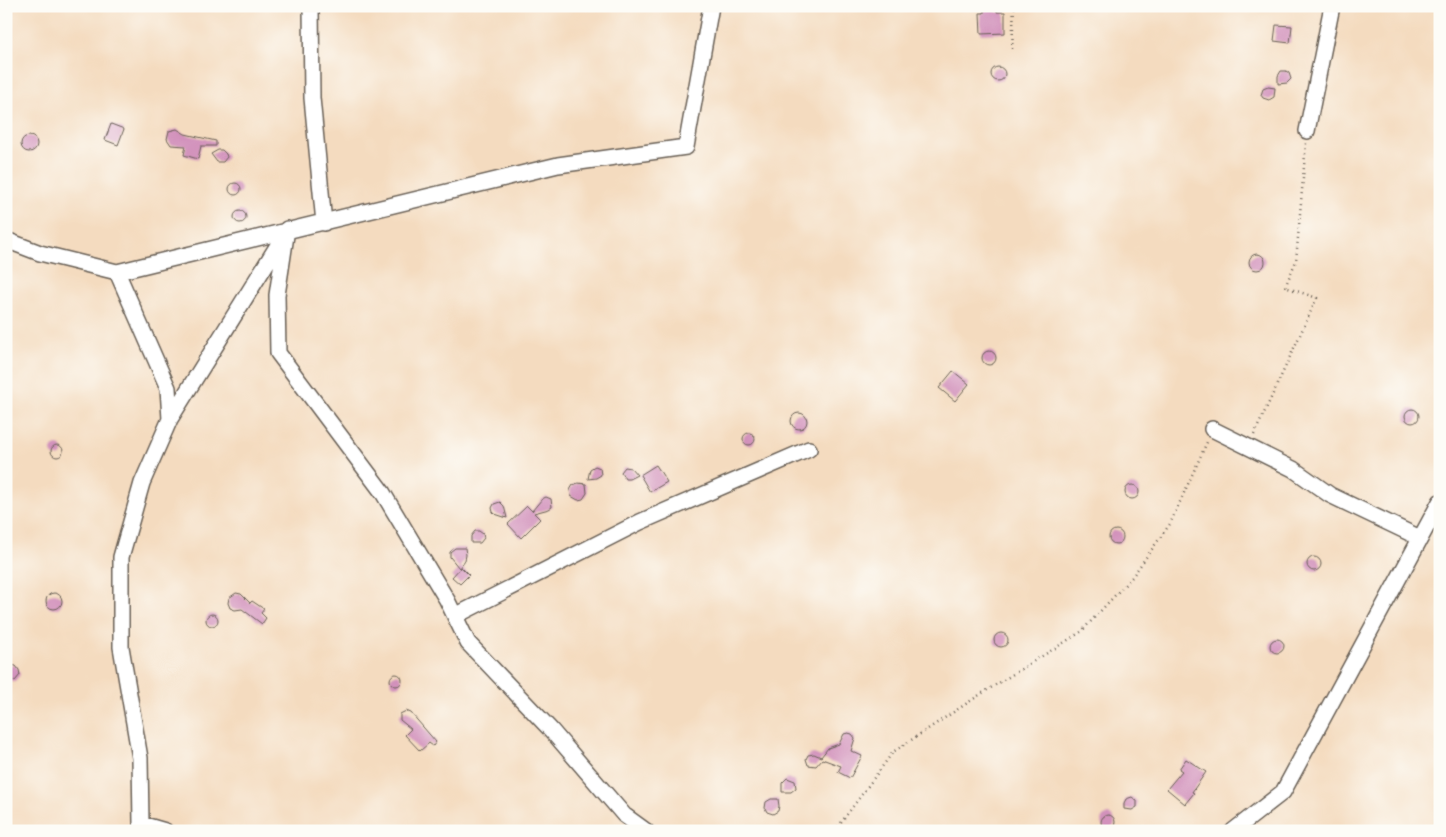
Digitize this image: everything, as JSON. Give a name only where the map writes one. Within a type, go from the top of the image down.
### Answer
[{"type":"street","points":[[311,6],[312,98],[324,223]]},
{"type":"street","points":[[6,240],[40,253],[117,272],[558,165],[686,147],[711,6]]},
{"type":"street","points":[[1307,132],[1332,6]]},
{"type":"street","points":[[165,831],[141,824],[140,758],[121,647],[121,557],[142,483],[170,419],[288,229]]},
{"type":"street","points":[[288,229],[277,295],[278,353],[383,493],[455,616],[468,642],[551,730],[624,815],[646,831]]},
{"type":"street","points":[[117,272],[168,388],[170,419]]},
{"type":"street","points":[[1212,429],[1293,470],[1330,495],[1420,538]]},
{"type":"street","points":[[455,616],[640,522],[809,450]]},
{"type":"street","points":[[1233,831],[1283,792],[1440,502]]},
{"type":"path","points":[[1012,49],[1014,6]]},
{"type":"path","points":[[1248,448],[1318,298],[1285,287],[1296,262],[1307,132]]},
{"type":"path","points":[[835,831],[893,752],[981,694],[1081,632],[1132,577],[1170,524],[1212,429]]},
{"type":"building","points":[[984,6],[997,6],[997,12],[1005,12],[1005,33],[981,34],[980,13],[984,13]]},
{"type":"building","points":[[1276,25],[1292,26],[1290,43],[1274,41]]},
{"type":"building","points":[[998,67],[1003,69],[1005,74],[1003,79],[998,81],[993,79],[991,74],[993,69]]},
{"type":"building","points":[[1281,71],[1289,73],[1291,79],[1287,83],[1278,84],[1278,76]]},
{"type":"building","points":[[1268,87],[1275,88],[1274,97],[1269,100],[1261,95],[1263,89]]},
{"type":"building","points":[[111,124],[124,129],[118,145],[105,140]]},
{"type":"building","points":[[177,129],[185,134],[216,141],[216,146],[201,146],[198,159],[184,155],[186,146],[171,145],[167,139],[169,131]]},
{"type":"building","points":[[26,136],[32,136],[37,141],[35,150],[26,152],[21,147],[21,141]]},
{"type":"building","points":[[222,150],[226,154],[227,157],[223,162],[217,162],[211,154]]},
{"type":"building","points":[[237,183],[240,184],[240,194],[233,195],[230,194],[229,187],[230,184]]},
{"type":"building","points":[[242,211],[245,212],[245,222],[238,223],[235,222],[234,215],[235,212]]},
{"type":"building","points":[[1254,254],[1260,254],[1265,259],[1263,268],[1254,270],[1249,265],[1249,259]]},
{"type":"building","points":[[989,351],[994,353],[996,358],[994,363],[989,365],[984,363],[982,358],[984,353]]},
{"type":"building","points":[[953,371],[969,384],[955,401],[939,388]]},
{"type":"building","points":[[1412,409],[1417,411],[1419,416],[1417,421],[1412,423],[1407,421],[1405,416],[1407,411]]},
{"type":"building","points":[[796,413],[802,413],[807,418],[805,427],[796,429],[791,424],[791,418]]},
{"type":"building","points":[[751,433],[754,434],[754,444],[747,445],[744,444],[743,437],[744,434]]},
{"type":"building","points":[[59,445],[62,446],[62,456],[55,457],[52,456],[51,449],[52,446]]},
{"type":"building","points":[[656,465],[667,482],[650,492],[640,475]]},
{"type":"building","points":[[595,466],[600,468],[601,475],[588,479],[590,469]]},
{"type":"building","points":[[625,467],[631,468],[637,475],[625,479],[621,472]]},
{"type":"building","points":[[578,483],[586,484],[587,493],[583,499],[578,500],[571,496],[570,490],[573,485]]},
{"type":"building","points":[[1132,485],[1137,487],[1139,492],[1137,497],[1132,499],[1127,497],[1125,492],[1127,487]]},
{"type":"building","points":[[546,497],[551,499],[552,507],[534,513],[540,519],[521,538],[508,524],[527,506],[532,511]]},
{"type":"building","points":[[500,502],[504,506],[507,518],[493,512],[494,504]]},
{"type":"building","points":[[1116,530],[1121,532],[1123,537],[1121,542],[1116,544],[1111,542],[1109,537],[1111,532]]},
{"type":"building","points":[[475,531],[483,534],[484,538],[480,543],[471,543],[471,536]]},
{"type":"building","points":[[455,548],[465,548],[465,560],[459,568],[450,557],[450,552]]},
{"type":"building","points":[[1314,557],[1319,559],[1321,564],[1319,569],[1314,571],[1309,569],[1307,564],[1309,559]]},
{"type":"building","points":[[461,567],[469,575],[460,584],[452,577]]},
{"type":"building","points":[[51,593],[57,593],[62,598],[60,607],[51,609],[46,604],[46,598]]},
{"type":"building","points":[[236,593],[241,594],[250,603],[252,601],[264,609],[261,613],[266,618],[262,624],[242,609],[235,610],[230,608],[229,598]]},
{"type":"building","points":[[214,614],[217,615],[217,625],[210,626],[207,625],[206,618],[207,615]]},
{"type":"building","points":[[1001,633],[1006,635],[1008,640],[1006,645],[1001,647],[996,645],[994,640],[996,635]]},
{"type":"building","points":[[1277,639],[1282,641],[1284,646],[1282,651],[1277,653],[1272,651],[1270,646],[1272,641]]},
{"type":"building","points":[[6,664],[16,666],[19,670],[20,675],[15,681],[6,681]]},
{"type":"building","points":[[398,674],[401,675],[401,685],[394,686],[391,685],[390,678],[391,675]]},
{"type":"building","points":[[406,711],[411,713],[436,742],[433,746],[429,743],[420,751],[405,735],[411,729],[400,720],[400,714]]},
{"type":"building","points":[[844,734],[852,734],[855,738],[851,751],[862,756],[850,778],[838,772],[841,766],[822,759],[816,766],[808,765],[806,759],[808,755],[814,754],[821,757],[828,748],[839,744]]},
{"type":"building","points":[[1186,759],[1206,772],[1185,804],[1167,789],[1182,771],[1179,769]]},
{"type":"building","points":[[787,778],[795,781],[796,788],[791,792],[782,792],[782,783]]},
{"type":"building","points":[[1132,797],[1137,801],[1137,807],[1132,810],[1124,809],[1126,799]]},
{"type":"building","points":[[771,799],[778,799],[779,806],[778,811],[773,814],[767,812],[765,808],[766,802]]},
{"type":"building","points":[[1105,815],[1111,815],[1115,822],[1111,829],[1105,829],[1101,825],[1101,819]]}]
